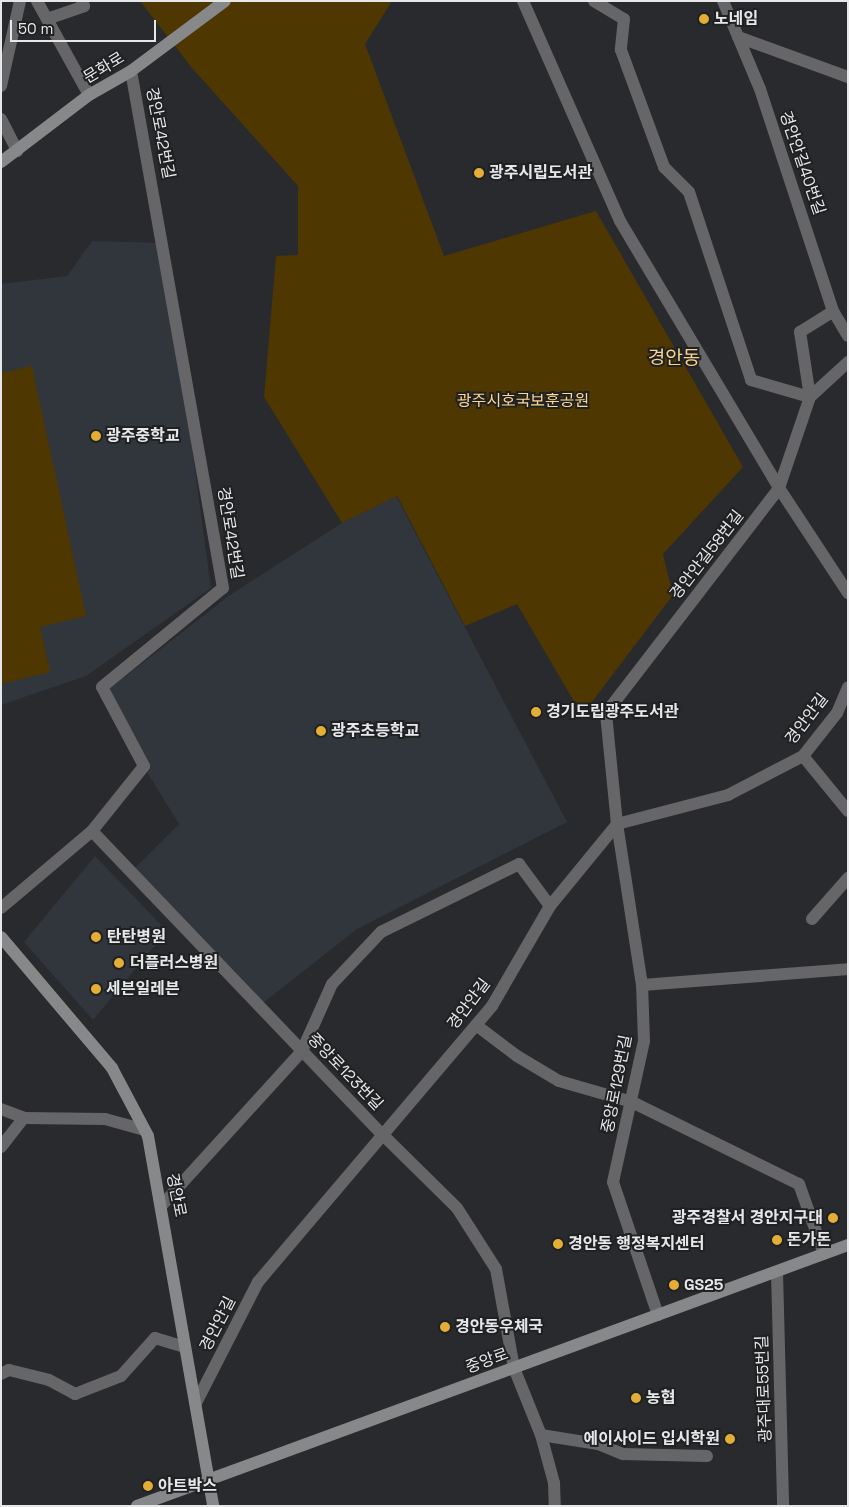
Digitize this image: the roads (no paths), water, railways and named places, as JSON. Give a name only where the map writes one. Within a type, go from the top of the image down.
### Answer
[{"type":"street","points":[[1,86],[20,1]]},
{"type":"street","points":[[37,1],[89,95]]},
{"type":"street","points":[[47,19],[84,6],[82,1]]},
{"type":"street","name":"문화로","points":[[1,162],[89,95],[131,71],[225,1]]},
{"type":"street","points":[[523,1],[620,221],[779,488],[848,593]]},
{"type":"street","points":[[594,1],[624,19],[621,50],[664,167],[688,192],[751,380],[810,397],[848,362]]},
{"type":"street","name":"경안안길40번길","points":[[723,1],[760,89],[833,311],[848,336]]},
{"type":"street","points":[[738,37],[848,77]]},
{"type":"street","name":"경안로42번길","points":[[1,908],[92,831],[144,766],[102,686],[223,588],[131,71]]},
{"type":"street","points":[[1,119],[17,151]]},
{"type":"street","name":"경안안길58번길","points":[[617,824],[606,713],[779,488],[810,397],[800,332],[833,311]]},
{"type":"street","name":"경안안길","points":[[196,1403],[258,1282],[492,1006],[550,906],[617,824],[728,795],[803,756],[837,713],[848,687]]},
{"type":"street","points":[[803,756],[848,811]]},
{"type":"street","name":"중앙로129번길","points":[[617,824],[642,985],[644,1041],[613,1182],[658,1315]]},
{"type":"street","name":"중앙로123번길","points":[[92,831],[382,1134],[457,1208],[496,1269],[514,1368],[541,1435],[554,1483],[555,1506]]},
{"type":"street","points":[[162,1205],[302,1051],[332,984],[381,932],[519,864],[550,906]]},
{"type":"street","points":[[812,919],[848,878]]},
{"type":"street","name":"경안로","points":[[1,937],[112,1068],[145,1130],[162,1205],[184,1347],[196,1403],[213,1506]]},
{"type":"street","points":[[642,985],[848,969]]},
{"type":"street","points":[[476,1025],[517,1056],[558,1081],[632,1102],[799,1184],[824,1254]]},
{"type":"street","points":[[1,1109],[24,1118],[105,1119],[145,1130]]},
{"type":"street","points":[[1,1147],[24,1118]]},
{"type":"street","name":"중앙로","points":[[137,1506],[848,1245]]},
{"type":"street","name":"광주대로55번길","points":[[777,1272],[784,1506]]},
{"type":"street","points":[[1,1374],[10,1370],[49,1380],[75,1394],[121,1376],[155,1338],[184,1347]]},
{"type":"street","points":[[541,1435],[598,1444],[623,1454],[707,1456]]},
{"type":"place","name":"노네임","points":[[704,19]]},
{"type":"place","name":"광주시립도서관","points":[[479,173]]},
{"type":"place","name":"광주중학교","points":[[96,436]]},
{"type":"place","name":"경기도립광주도서관","points":[[536,712]]},
{"type":"place","name":"광주초등학교","points":[[321,731]]},
{"type":"place","name":"탄탄병원","points":[[96,937]]},
{"type":"place","name":"더플러스병원","points":[[119,963]]},
{"type":"place","name":"세븐일레븐","points":[[96,989]]},
{"type":"place","name":"광주경찰서 경안지구대","points":[[833,1218]]},
{"type":"place","name":"돈가돈","points":[[777,1240]]},
{"type":"place","name":"경안동 행정복지센터","points":[[558,1244]]},
{"type":"place","name":"GS25","points":[[674,1285]]},
{"type":"place","name":"경안동우체국","points":[[445,1327]]},
{"type":"place","name":"농협","points":[[636,1398]]},
{"type":"place","name":"에이사이드 입시학원","points":[[730,1439]]},
{"type":"place","name":"아트박스","points":[[148,1486]]},
{"type":"district","name":"경안동","points":[[674,358]]},
{"type":"park label","name":"광주시호국보훈공원","points":[[523,401]]}]
